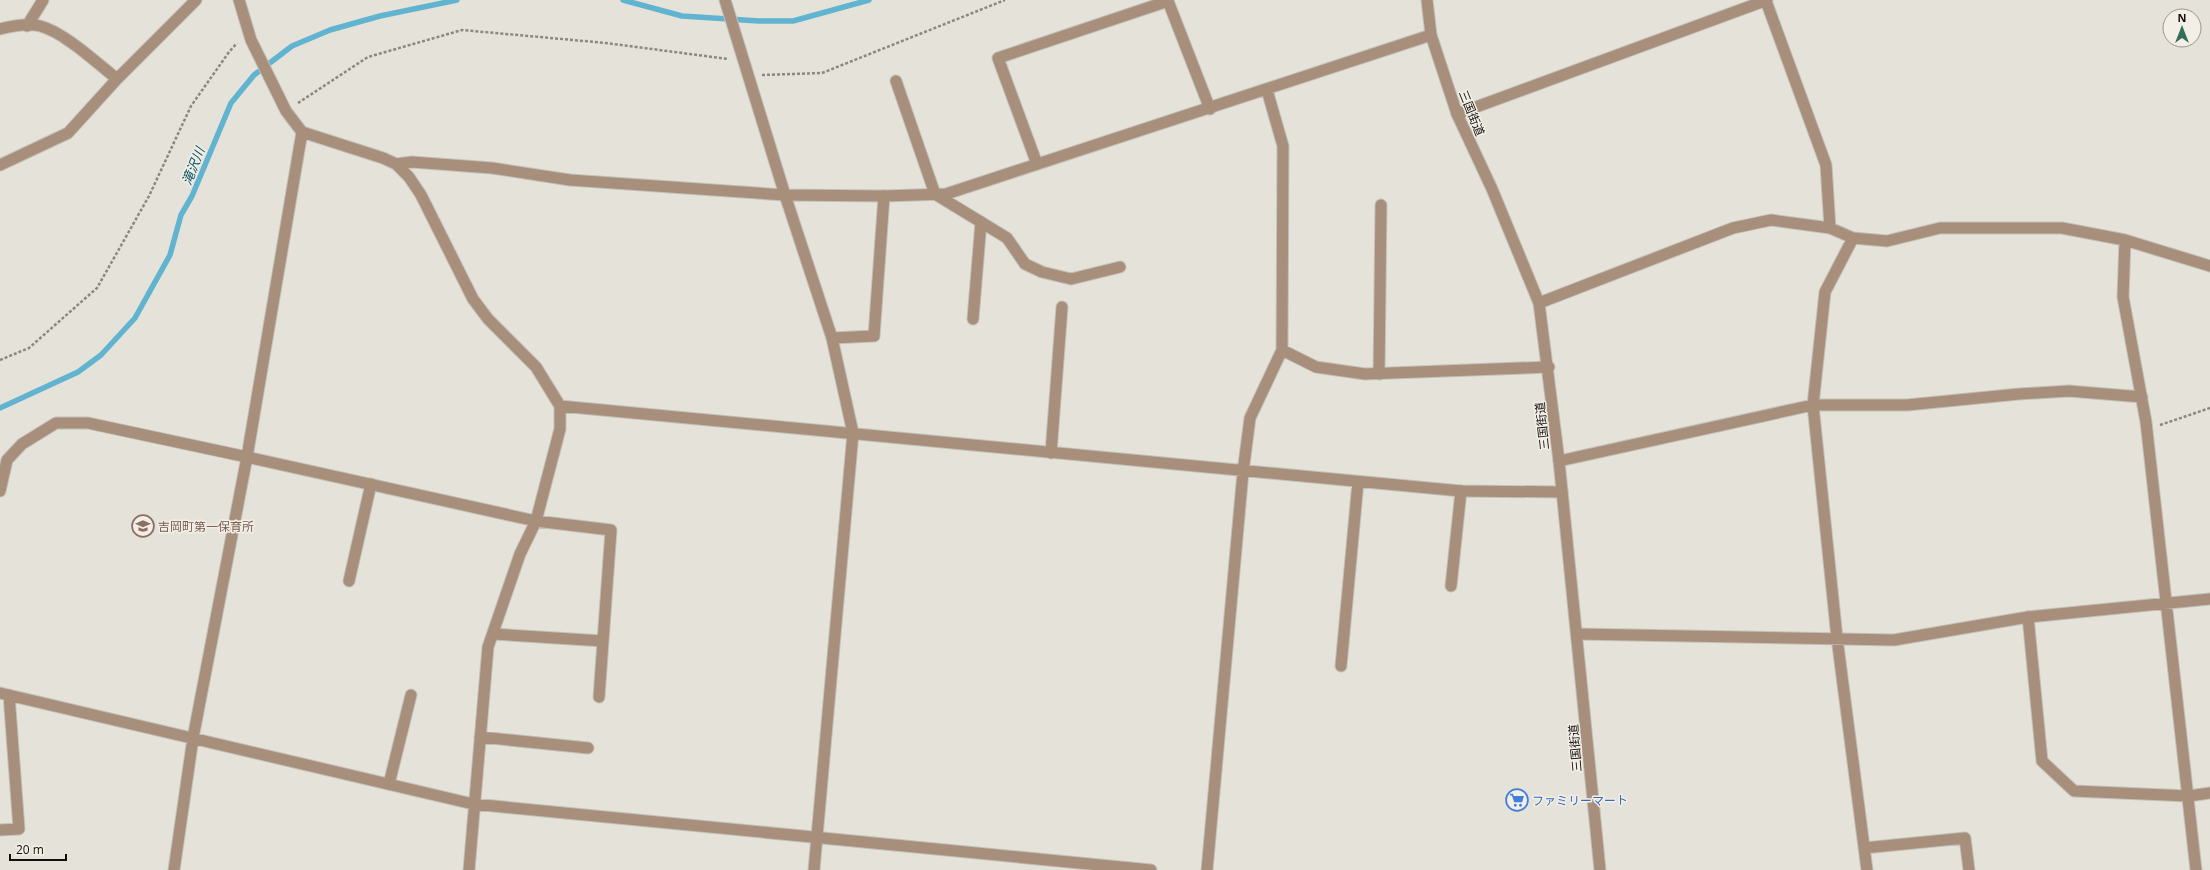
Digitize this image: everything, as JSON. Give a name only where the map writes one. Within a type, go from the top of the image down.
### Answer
[{"type":"street","points":[[28,26],[43,0]]},
{"type":"street","points":[[0,165],[68,133],[117,79],[196,0]]},
{"type":"street","points":[[239,0],[250,36],[286,112],[302,132],[383,158],[396,164],[409,177],[422,195],[473,299],[488,319],[536,367],[560,406],[560,429],[536,521],[520,554],[488,647],[473,804],[469,870]]},
{"type":"street","points":[[725,0],[785,195],[832,338],[853,433],[818,839],[814,870]]},
{"type":"street","name":"三国街道","points":[[1427,0],[1431,35],[1457,114],[1492,189],[1539,303],[1549,366],[1600,870]]},
{"type":"street","points":[[1457,114],[1767,0],[1826,165],[1830,228]]},
{"type":"street","points":[[1037,164],[998,58],[1168,1],[1210,109]]},
{"type":"street","points":[[0,30],[40,26],[68,40],[117,79]]},
{"type":"street","points":[[396,164],[412,162],[492,168],[570,180],[785,195],[884,196],[946,194],[1210,109],[1431,35]]},
{"type":"street","points":[[896,81],[935,194],[1007,238],[1025,264],[1042,272],[1071,279],[1120,267]]},
{"type":"street","points":[[1206,870],[1243,472],[1250,418],[1282,350],[1283,146],[1267,90]]},
{"type":"street","points":[[174,870],[193,738],[247,456],[302,132]]},
{"type":"street","points":[[832,338],[874,336],[884,196]]},
{"type":"street","points":[[1378,374],[1381,204]]},
{"type":"street","points":[[1539,303],[1733,228],[1771,220],[1830,228],[1853,238],[1887,242],[1940,228],[2062,228],[2125,240],[2210,266]]},
{"type":"street","points":[[973,319],[982,222]]},
{"type":"street","points":[[1853,238],[1825,292],[1813,405],[1837,638],[1867,870]]},
{"type":"street","points":[[2125,240],[2123,297],[2142,397],[2189,796],[2196,870]]},
{"type":"street","points":[[1051,453],[1062,307]]},
{"type":"street","points":[[1282,350],[1316,367],[1365,374],[1549,366]]},
{"type":"street","points":[[1559,461],[1813,405],[1907,405],[2019,394],[2069,391],[2142,397]]},
{"type":"street","points":[[560,406],[853,433],[1243,472],[1461,491],[1562,492]]},
{"type":"street","points":[[0,491],[7,460],[22,444],[56,423],[88,423],[247,456],[536,521],[611,530],[599,697]]},
{"type":"street","points":[[1341,666],[1358,482]]},
{"type":"street","points":[[349,581],[371,484]]},
{"type":"street","points":[[1452,586],[1461,491]]},
{"type":"street","points":[[1577,634],[1894,640],[2028,617],[2167,604],[2210,598]]},
{"type":"street","points":[[2028,617],[2042,761],[2074,791],[2189,796],[2210,793]]},
{"type":"street","points":[[493,634],[603,641]]},
{"type":"street","points":[[0,830],[19,829],[5,694],[473,804],[818,839],[1152,870]]},
{"type":"street","points":[[389,784],[411,694]]},
{"type":"street","points":[[480,737],[588,748]]},
{"type":"street","points":[[1864,848],[1965,838],[1969,870]]},
{"type":"path","points":[[748,76],[822,73],[1004,0]]},
{"type":"path","points":[[286,112],[368,58],[462,30],[606,44],[743,61]]},
{"type":"path","points":[[0,360],[29,348],[97,288],[148,196],[191,106],[229,52],[250,36]]},
{"type":"path","points":[[2146,429],[2210,408]]},
{"type":"waterway","name":"滝沢川","points":[[0,408],[78,372],[101,355],[135,318],[170,255],[181,215],[192,196],[231,103],[254,75],[292,46],[330,30],[380,16],[457,0]]},
{"type":"waterway","name":"滝沢川","points":[[623,0],[682,16],[759,21],[793,21],[869,0]]},
{"type":"place","name":"吉岡町第一保育所","points":[[143,526]]},
{"type":"place","name":"ファミリーマート","points":[[1517,800]]}]
